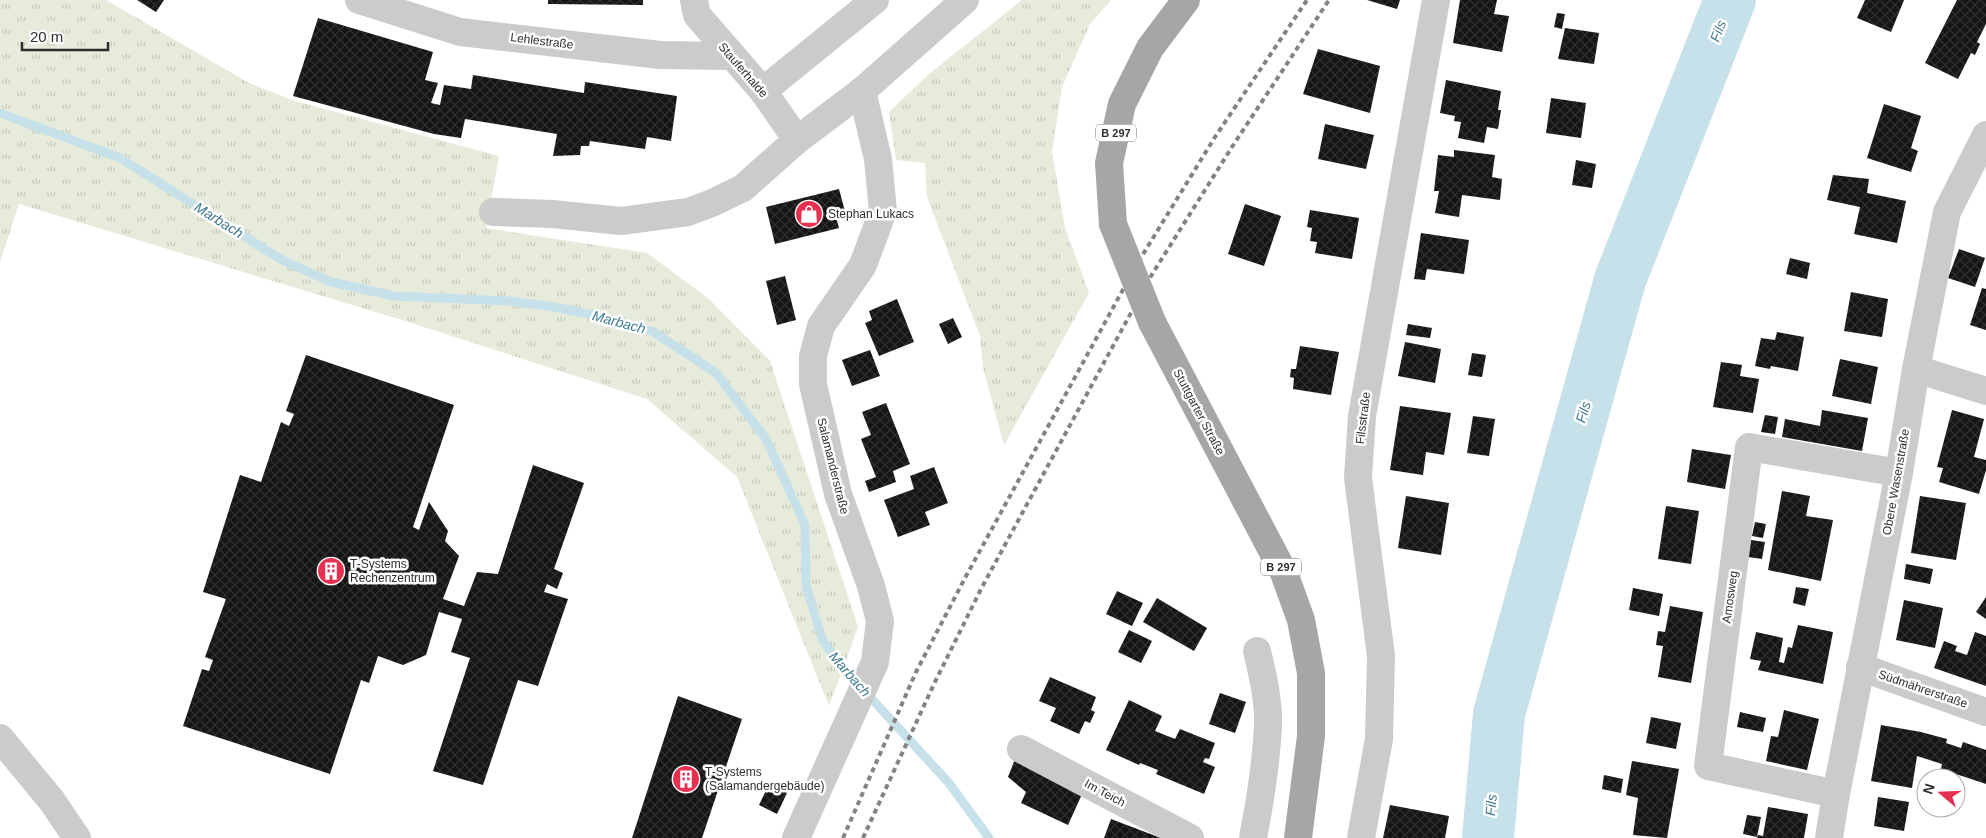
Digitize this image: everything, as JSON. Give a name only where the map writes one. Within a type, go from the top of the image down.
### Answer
[{"type":"main road","name":"Stuttgarter Straße","points":[[1186,0],[1150,48],[1122,104],[1109,163],[1113,224],[1152,322],[1284,573],[1301,620],[1311,673],[1311,736],[1298,838]]},
{"type":"street","name":"Lehlestraße","points":[[359,0],[460,32],[660,55],[730,56]]},
{"type":"street","name":"Stauferhalde","points":[[694,0],[696,15],[730,56],[763,91],[797,140]]},
{"type":"street","points":[[763,91],[875,0]]},
{"type":"street","points":[[494,212],[552,214],[621,221],[688,212],[744,188],[797,140],[862,91],[964,0]]},
{"type":"street","name":"Filsstraße","points":[[1361,838],[1379,739],[1381,656],[1358,478],[1362,416],[1436,0]]},
{"type":"street","name":"Salamanderstraße","points":[[796,838],[875,662],[880,622],[871,586],[838,494],[813,384],[813,356],[821,326],[863,265],[882,211],[878,159],[862,91]]},
{"type":"street","name":"Obere Wasenstraße","points":[[1829,838],[1947,212],[1986,135]]},
{"type":"street","points":[[1916,369],[1986,391]]},
{"type":"street","name":"Amosweg","points":[[1836,794],[1708,766],[1749,447],[1898,473]]},
{"type":"street","points":[[1253,838],[1260,798],[1268,726],[1264,679],[1257,651]]},
{"type":"street","name":"Südmährerstraße","points":[[1860,667],[1986,712]]},
{"type":"street","points":[[0,738],[52,801],[77,838]]},
{"type":"street","name":"Im Teich","points":[[1021,749],[1190,838]]},
{"type":"green space","points":[[0,0],[106,0],[249,83],[295,101],[499,156],[486,228],[647,253],[709,299],[770,361],[858,627],[829,706],[737,477],[647,399],[402,320],[19,204],[0,262]]},
{"type":"green space","points":[[1022,0],[1111,0],[1090,24],[1062,87],[1052,152],[1065,228],[1089,293],[1004,445],[983,368],[980,336],[927,197],[925,163],[896,160],[889,112],[929,74]]},
{"type":"building","points":[[137,0],[164,0],[156,12]]},
{"type":"building","points":[[548,0],[643,0],[643,5],[548,4]]},
{"type":"building","points":[[1367,0],[1400,0],[1397,9]]},
{"type":"building","points":[[1460,0],[1497,0],[1494,14],[1509,16],[1502,52],[1453,43]]},
{"type":"building","points":[[1865,0],[1904,0],[1891,32],[1857,18]]},
{"type":"building","points":[[1957,0],[1986,0],[1986,24],[1977,42],[1980,44],[1975,55],[1971,53],[1958,79],[1925,63]]},
{"type":"building","points":[[1557,13],[1565,14],[1562,29],[1554,27]]},
{"type":"building","points":[[318,18],[433,52],[425,80],[438,83],[431,103],[440,105],[444,85],[471,89],[473,75],[584,93],[585,82],[677,96],[671,141],[647,137],[645,149],[590,141],[589,146],[581,146],[580,155],[553,156],[557,134],[465,119],[461,138],[434,134],[293,96]]},
{"type":"building","points":[[1565,28],[1599,33],[1594,64],[1558,59]]},
{"type":"building","points":[[1318,49],[1380,66],[1370,113],[1303,94]]},
{"type":"building","points":[[1446,80],[1501,91],[1498,129],[1487,127],[1484,143],[1458,138],[1461,122],[1454,121],[1455,116],[1440,113]]},
{"type":"building","points":[[1551,98],[1586,103],[1581,138],[1546,133]]},
{"type":"building","points":[[1884,104],[1921,116],[1911,148],[1918,151],[1911,172],[1867,158]]},
{"type":"building","points":[[1325,124],[1374,135],[1366,169],[1318,159]]},
{"type":"building","points":[[1454,150],[1495,155],[1492,177],[1502,179],[1500,200],[1462,195],[1459,217],[1435,213],[1439,191],[1434,191],[1438,155],[1454,157]]},
{"type":"building","points":[[1576,160],[1596,164],[1592,188],[1572,185]]},
{"type":"building","points":[[1833,175],[1869,179],[1867,193],[1906,201],[1897,243],[1854,234],[1860,207],[1827,200]]},
{"type":"building","points":[[839,189],[846,215],[836,217],[839,228],[775,244],[766,207]]},
{"type":"building","points":[[1245,204],[1281,216],[1264,266],[1228,254]]},
{"type":"building","points":[[1310,210],[1359,218],[1352,259],[1315,253],[1317,242],[1310,241],[1312,228],[1307,227]]},
{"type":"building","points":[[1421,233],[1469,240],[1464,274],[1427,269],[1425,280],[1414,279]]},
{"type":"building","points":[[1959,249],[1985,258],[1975,287],[1948,278]]},
{"type":"building","points":[[1790,258],[1810,263],[1807,279],[1786,274]]},
{"type":"building","points":[[785,276],[796,320],[777,325],[766,281]]},
{"type":"building","points":[[1982,288],[1986,289],[1986,330],[1970,325]]},
{"type":"building","points":[[1851,292],[1888,299],[1882,337],[1844,331]]},
{"type":"building","points":[[897,299],[914,342],[879,356],[865,323],[872,320],[869,311]]},
{"type":"building","points":[[953,318],[962,337],[948,344],[939,324]]},
{"type":"building","points":[[1408,324],[1432,328],[1430,338],[1406,335]]},
{"type":"building","points":[[1777,332],[1804,337],[1798,371],[1771,366],[1770,369],[1755,366],[1761,338],[1775,340]]},
{"type":"building","points":[[1405,342],[1441,349],[1435,383],[1398,376]]},
{"type":"building","points":[[1300,346],[1339,352],[1331,395],[1293,389],[1294,378],[1290,377],[1291,369],[1296,369]]},
{"type":"building","points":[[870,350],[880,376],[852,386],[842,360]]},
{"type":"building","points":[[1472,353],[1486,355],[1482,377],[1468,375]]},
{"type":"building","name":"T-Systems Rechenzentrum","points":[[306,355],[454,405],[413,527],[419,530],[429,502],[448,531],[445,541],[459,556],[443,599],[464,606],[477,572],[498,574],[533,465],[584,483],[554,569],[563,573],[557,589],[547,584],[544,592],[568,599],[538,686],[518,680],[483,785],[433,771],[470,658],[451,652],[462,619],[439,612],[426,655],[403,665],[378,656],[369,683],[361,680],[330,774],[183,726],[202,669],[209,671],[213,660],[205,657],[226,599],[203,592],[240,475],[261,482],[281,422],[289,426],[294,414],[286,411]]},
{"type":"building","points":[[1840,359],[1878,367],[1871,404],[1832,396]]},
{"type":"building","points":[[1721,362],[1742,365],[1740,376],[1759,379],[1753,413],[1713,407]]},
{"type":"building","points":[[886,403],[910,464],[893,471],[896,482],[869,492],[865,481],[876,477],[861,439],[871,435],[862,412]]},
{"type":"building","points":[[1400,406],[1451,413],[1444,455],[1426,452],[1423,475],[1390,470]]},
{"type":"building","points":[[1822,410],[1868,418],[1862,451],[1782,437],[1785,419],[1820,426]]},
{"type":"building","points":[[1952,410],[1984,419],[1974,457],[1986,460],[1986,470],[1979,494],[1939,482],[1943,468],[1937,467]]},
{"type":"building","points":[[1765,415],[1778,417],[1775,434],[1761,432]]},
{"type":"building","points":[[1473,416],[1495,419],[1489,456],[1467,453]]},
{"type":"building","points":[[1692,449],[1731,455],[1725,489],[1687,482]]},
{"type":"building","points":[[934,467],[948,503],[925,512],[930,525],[898,537],[884,500],[914,489],[910,476]]},
{"type":"building","points":[[1782,491],[1810,496],[1806,516],[1833,520],[1821,581],[1768,570]]},
{"type":"building","points":[[1406,496],[1449,503],[1441,555],[1398,548]]},
{"type":"building","points":[[1920,496],[1966,503],[1956,560],[1911,553]]},
{"type":"building","points":[[1666,506],[1699,511],[1691,564],[1658,559]]},
{"type":"building","points":[[1755,522],[1766,524],[1763,538],[1752,536]]},
{"type":"building","points":[[1751,540],[1765,542],[1762,559],[1748,557]]},
{"type":"building","points":[[1906,564],[1933,569],[1930,584],[1904,579]]},
{"type":"building","points":[[1796,587],[1809,589],[1805,606],[1793,603]]},
{"type":"building","points":[[1633,588],[1663,594],[1659,616],[1629,610]]},
{"type":"building","points":[[1117,591],[1143,603],[1132,626],[1106,614]]},
{"type":"building","points":[[1986,597],[1986,619],[1976,612]]},
{"type":"building","points":[[1157,598],[1207,628],[1194,651],[1143,622]]},
{"type":"building","points":[[1904,600],[1943,608],[1935,648],[1896,640]]},
{"type":"building","points":[[1670,606],[1703,612],[1691,683],[1658,677],[1663,646],[1656,645],[1658,631],[1665,632]]},
{"type":"building","points":[[1798,625],[1833,632],[1823,684],[1758,670],[1761,661],[1750,659],[1756,632],[1783,638],[1779,662],[1784,663],[1788,647],[1792,648]]},
{"type":"building","points":[[1129,630],[1152,641],[1141,663],[1118,652]]},
{"type":"building","points":[[1975,632],[1986,636],[1986,686],[1934,668],[1944,641],[1957,646],[1955,651],[1967,655]]},
{"type":"building","points":[[1050,677],[1096,697],[1091,710],[1095,712],[1090,723],[1085,721],[1079,734],[1050,721],[1056,708],[1039,701]]},
{"type":"building","points":[[1220,693],[1246,702],[1235,733],[1209,724]]},
{"type":"building","name":"T-Systems (Salamandergebäude)","points":[[678,696],[742,719],[702,838],[632,838]]},
{"type":"building","points":[[1129,700],[1162,716],[1155,731],[1175,739],[1180,729],[1215,743],[1209,759],[1205,758],[1203,762],[1215,767],[1204,794],[1156,774],[1158,770],[1140,763],[1139,765],[1106,750]]},
{"type":"building","points":[[1784,710],[1819,719],[1807,770],[1766,761],[1771,736],[1778,737]]},
{"type":"building","points":[[1740,712],[1766,718],[1763,732],[1737,727]]},
{"type":"building","points":[[1651,717],[1681,723],[1676,749],[1646,743]]},
{"type":"building","points":[[1881,725],[1947,739],[1946,743],[1961,748],[1963,742],[1986,750],[1986,784],[1966,777],[1966,768],[1941,768],[1942,764],[1917,756],[1912,788],[1871,781]]},
{"type":"building","points":[[1015,759],[1083,792],[1068,825],[1021,803],[1026,792],[1008,777]]},
{"type":"building","points":[[1632,761],[1679,769],[1667,838],[1633,835],[1638,798],[1626,795]]},
{"type":"building","points":[[1604,775],[1623,779],[1621,793],[1602,789]]},
{"type":"building","points":[[769,784],[787,793],[777,814],[759,805]]},
{"type":"building","points":[[1878,797],[1909,802],[1904,831],[1874,826]]},
{"type":"building","points":[[1390,805],[1449,816],[1445,838],[1383,838]]},
{"type":"building","points":[[1768,807],[1808,814],[1804,838],[1757,838],[1758,835],[1763,836]]},
{"type":"building","points":[[1747,815],[1761,817],[1757,837],[1743,834]]},
{"type":"building","points":[[1111,819],[1161,838],[1104,838]]},
{"type":"waterway","name":"Fils","points":[[1488,838],[1499,714],[1620,280],[1730,0]]},
{"type":"waterway","name":"Marbach","points":[[0,113],[120,158],[282,260],[331,282],[394,296],[509,301],[599,316],[652,331],[716,373],[766,439],[805,525],[806,585],[822,639],[837,661],[949,783],[989,838]]},
{"type":"railway","points":[[843,838],[916,672],[965,578],[1137,264],[1215,137],[1307,0]]},
{"type":"railway","points":[[863,838],[934,684],[981,589],[1151,276],[1232,147],[1329,0]]},
{"type":"place","name":"Stephan Lukacs","points":[[809,214]]},
{"type":"place","name":"T-Systems Rechenzentrum","points":[[331,571]]},
{"type":"place","name":"T-Systems (Salamandergebäude)","points":[[686,779]]}]
